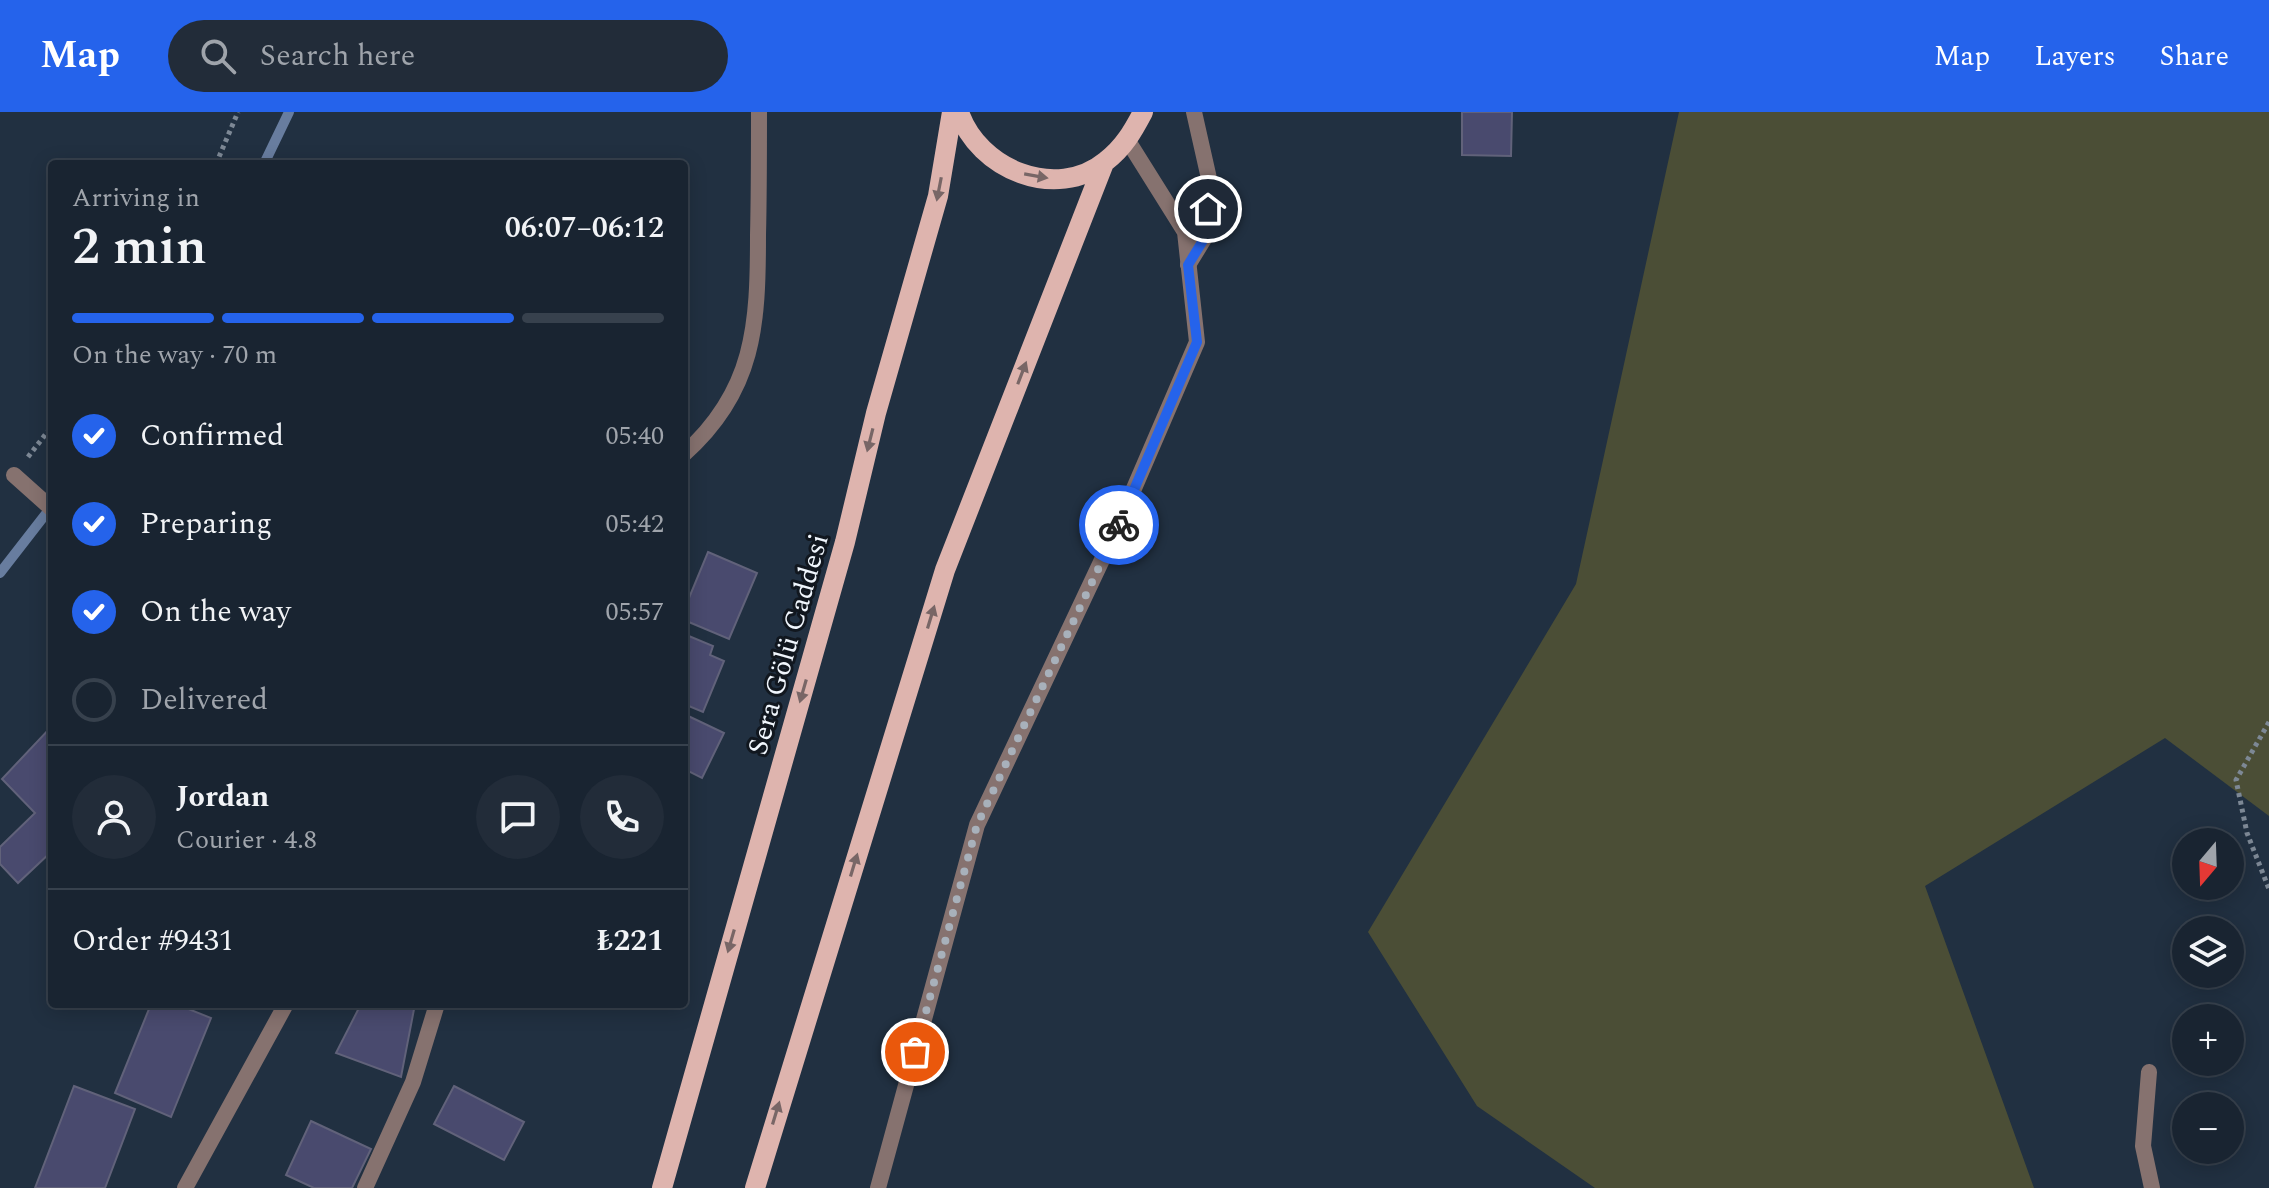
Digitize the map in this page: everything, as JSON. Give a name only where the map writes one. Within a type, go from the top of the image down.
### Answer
[{"type":"main road","name":"Sera Gölü Caddesi","points":[[662,1188],[845,542],[876,413],[938,196],[952,112]]},
{"type":"main road","points":[[959,112],[965,128],[984,153],[1011,171],[1042,179],[1074,176],[1104,163],[1128,141],[1143,112]]},
{"type":"main road","points":[[755,1188],[945,570],[1104,163]]},
{"type":"street","points":[[688,450],[717,419],[737,389],[751,352],[758,309],[759,112]]},
{"type":"street","points":[[1188,265],[1207,234],[1210,183],[1194,112]]},
{"type":"street","points":[[878,1188],[977,825],[1117,528],[1197,342],[1185,232],[1128,141]]},
{"type":"street","points":[[14,475],[48,505]]},
{"type":"street","points":[[185,1188],[284,1008]]},
{"type":"street","points":[[365,1188],[413,1082],[436,1008]]},
{"type":"street","points":[[2149,1072],[2143,1146],[2152,1188]]},
{"type":"path","points":[[218,160],[238,112]]},
{"type":"path","points":[[2269,722],[2236,780],[2247,833],[2269,889]]},
{"type":"green space","points":[[1679,112],[2269,112],[2269,816],[2165,738],[1925,886],[2034,1188],[1595,1188],[1477,1106],[1368,932],[1576,584]]},
{"type":"building","points":[[1462,112],[1512,112],[1511,156],[1462,155]]},
{"type":"building","points":[[708,552],[757,573],[729,639],[688,622],[688,600]]},
{"type":"building","points":[[688,636],[713,646],[710,655],[724,661],[703,712],[688,706]]},
{"type":"building","points":[[688,716],[724,733],[702,778],[688,771]]},
{"type":"building","points":[[48,730],[48,855],[18,883],[0,864],[0,847],[35,813],[2,779]]},
{"type":"building","points":[[149,1008],[186,1008],[211,1018],[171,1117],[115,1093]]},
{"type":"building","points":[[359,1008],[414,1008],[401,1077],[336,1053]]},
{"type":"building","points":[[74,1086],[135,1109],[105,1188],[35,1188]]},
{"type":"building","points":[[454,1086],[524,1122],[504,1160],[434,1124]]},
{"type":"building","points":[[311,1121],[371,1149],[352,1188],[314,1188],[286,1175]]},
{"type":"waterway","points":[[266,160],[289,112]]},
{"type":"waterway","points":[[0,573],[48,511]]},
{"type":"way so far","points":[[915,1052],[977,825],[1119,525]]},
{"type":"route","points":[[1119,525],[1197,342],[1188,265],[1207,234],[1208,209]]}]
